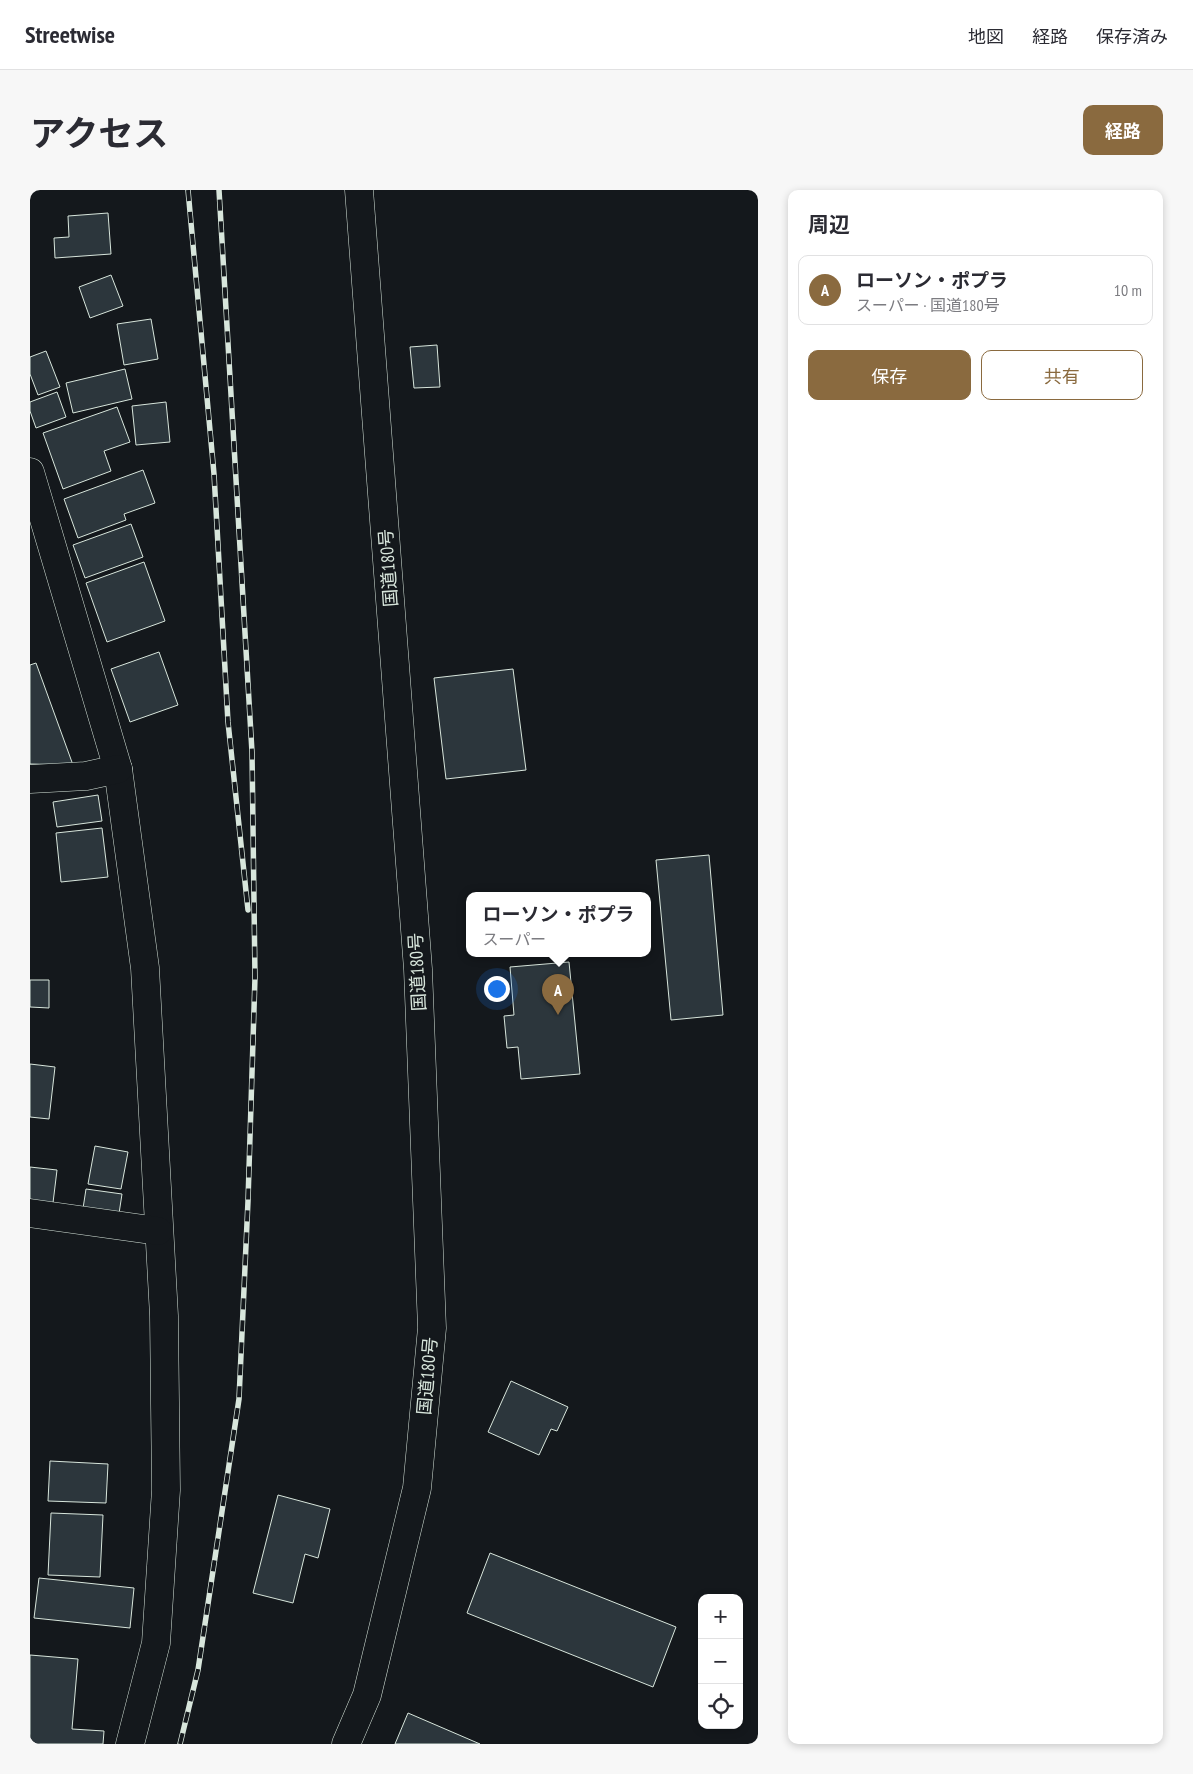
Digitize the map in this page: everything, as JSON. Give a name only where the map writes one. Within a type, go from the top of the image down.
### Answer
[{"type":"main road","name":"国道180号","points":[[346,1744],[367,1695],[416,1488],[432,1328],[418,969],[359,190]]},
{"type":"main road","points":[[30,472],[118,769],[145,968],[164,1316],[166,1490],[156,1643],[130,1744]]},
{"type":"main road","points":[[30,779],[86,776],[118,769]]},
{"type":"main road","points":[[30,1214],[158,1231]]},
{"type":"building","points":[[108,213],[111,254],[55,258],[54,238],[69,237],[68,216]]},
{"type":"building","points":[[111,275],[123,306],[90,318],[79,287]]},
{"type":"building","points":[[151,319],[158,359],[124,365],[117,324]]},
{"type":"building","points":[[437,345],[440,387],[414,388],[410,347]]},
{"type":"building","points":[[46,351],[60,387],[38,395],[30,374],[30,357]]},
{"type":"building","points":[[125,369],[132,399],[73,413],[66,383]]},
{"type":"building","points":[[57,392],[66,417],[36,428],[30,411],[30,402]]},
{"type":"building","points":[[166,402],[170,442],[136,445],[132,406]]},
{"type":"building","points":[[117,407],[130,442],[104,451],[111,471],[63,489],[43,433]]},
{"type":"building","points":[[143,470],[155,503],[124,514],[126,520],[78,538],[64,499]]},
{"type":"building","points":[[131,524],[143,557],[85,578],[73,545]]},
{"type":"building","points":[[144,562],[165,621],[107,642],[86,583]]},
{"type":"building","points":[[159,652],[178,705],[130,722],[111,669]]},
{"type":"building","points":[[36,663],[73,765],[30,764],[30,665]]},
{"type":"building","points":[[513,669],[526,770],[446,779],[434,678]]},
{"type":"building","points":[[98,795],[102,821],[57,827],[53,802]]},
{"type":"building","points":[[102,828],[108,877],[61,882],[56,833]]},
{"type":"building","points":[[709,855],[723,1015],[671,1020],[656,860]]},
{"type":"building","points":[[569,962],[580,1074],[521,1079],[518,1047],[507,1048],[504,1016],[514,1015],[510,967]]},
{"type":"building","points":[[30,980],[49,980],[49,1008],[30,1007]]},
{"type":"building","points":[[30,1064],[55,1067],[49,1119],[30,1117]]},
{"type":"building","points":[[95,1146],[128,1152],[121,1189],[88,1184]]},
{"type":"building","points":[[30,1167],[57,1170],[52,1211],[30,1208]]},
{"type":"building","points":[[86,1189],[122,1194],[118,1220],[82,1215]]},
{"type":"building","points":[[511,1381],[568,1407],[557,1431],[551,1429],[539,1455],[488,1432]]},
{"type":"building","points":[[50,1461],[108,1464],[106,1503],[48,1501]]},
{"type":"building","points":[[278,1495],[330,1509],[318,1558],[305,1554],[293,1603],[253,1593]]},
{"type":"building","points":[[51,1513],[103,1515],[100,1577],[48,1575]]},
{"type":"building","points":[[490,1553],[676,1627],[653,1687],[467,1613]]},
{"type":"building","points":[[39,1578],[134,1588],[130,1628],[34,1618]]},
{"type":"building","points":[[30,1655],[78,1659],[72,1729],[104,1731],[103,1744],[30,1744]]},
{"type":"building","points":[[408,1713],[480,1744],[395,1744]]},
{"type":"railway","points":[[188,190],[214,474],[228,722],[248,910]]},
{"type":"railway","points":[[180,1744],[198,1670],[239,1399],[255,977],[252,752],[219,190]]},
{"type":"place","name":"ローソン・ポプラ","points":[[558,1015]]}]
